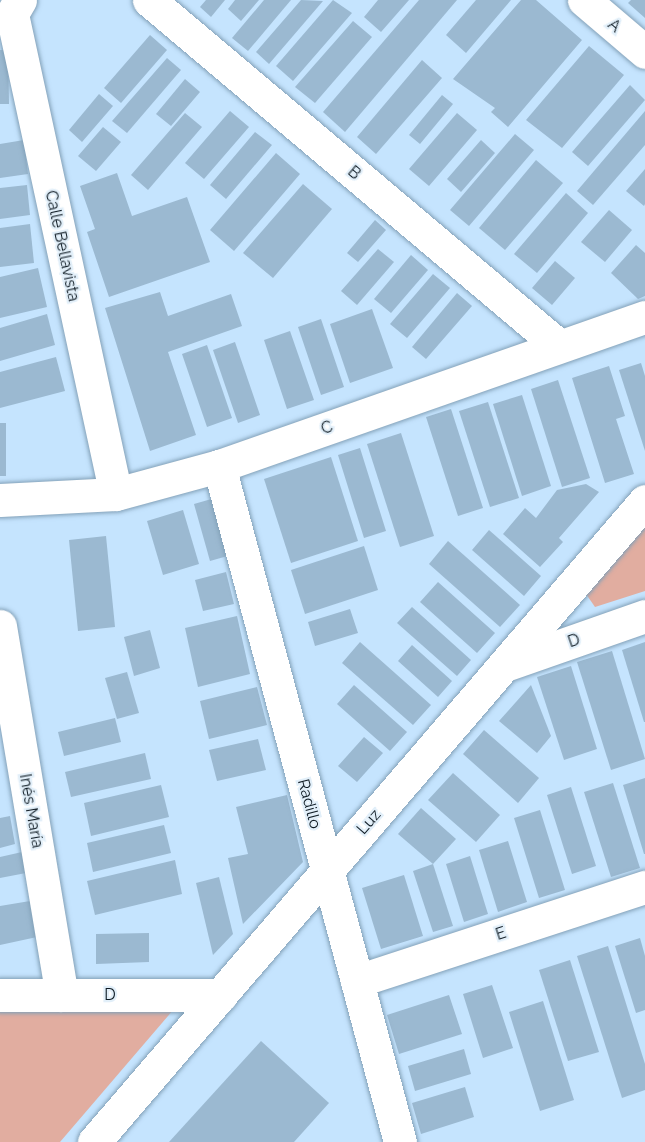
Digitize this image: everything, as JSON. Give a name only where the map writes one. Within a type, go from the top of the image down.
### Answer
[{"type":"street","name":"B","points":[[149,0],[558,345]]},
{"type":"street","name":"A","points":[[584,0],[645,52]]},
{"type":"street","name":"Calle Bellavista","points":[[11,10],[116,495]]},
{"type":"street","name":"C","points":[[0,500],[116,495],[219,466],[645,316]]},
{"type":"street","name":"Radillo","points":[[219,466],[400,1142]]},
{"type":"street","name":"Luz","points":[[94,1142],[645,501]]},
{"type":"street","name":"D","points":[[504,665],[645,616]]},
{"type":"street","name":"Inés María","points":[[0,626],[62,995]]},
{"type":"street","name":"E","points":[[357,981],[645,887]]},
{"type":"street","name":"D","points":[[0,995],[220,995]]},
{"type":"shaded area","points":[[645,509],[645,591],[595,607],[586,594]]},
{"type":"shaded area","points":[[180,1002],[60,1142],[0,1142],[0,1005]]},
{"type":"building","points":[[206,0],[225,0],[211,17],[200,7]]},
{"type":"building","points":[[235,0],[259,0],[241,21],[228,9]]},
{"type":"building","points":[[264,0],[291,0],[248,51],[232,38]]},
{"type":"building","points":[[301,0],[323,1],[269,64],[256,52]]},
{"type":"building","points":[[333,0],[352,13],[293,81],[276,66]]},
{"type":"building","points":[[378,0],[409,0],[381,32],[364,17]]},
{"type":"building","points":[[419,0],[457,0],[345,132],[323,112]]},
{"type":"building","points":[[476,0],[511,0],[466,53],[446,35]]},
{"type":"building","points":[[521,0],[536,0],[582,40],[508,127],[491,112],[495,108],[453,79]]},
{"type":"building","points":[[631,0],[645,0],[645,18],[628,3]]},
{"type":"building","points":[[353,21],[372,37],[315,103],[295,87]]},
{"type":"building","points":[[150,35],[167,50],[121,103],[104,88]]},
{"type":"building","points":[[589,46],[624,75],[562,148],[526,120]]},
{"type":"building","points":[[0,50],[8,50],[9,104],[0,104]]},
{"type":"building","points":[[167,58],[181,70],[127,133],[112,121]]},
{"type":"building","points":[[422,60],[442,78],[376,154],[357,137]]},
{"type":"building","points":[[185,79],[200,92],[171,126],[156,114]]},
{"type":"building","points":[[630,85],[645,100],[588,166],[572,152]]},
{"type":"building","points":[[99,94],[113,106],[82,142],[69,130]]},
{"type":"building","points":[[442,95],[453,104],[420,144],[409,135]]},
{"type":"building","points":[[230,111],[249,127],[204,179],[185,163]]},
{"type":"building","points":[[645,111],[645,145],[593,205],[577,191]]},
{"type":"building","points":[[185,113],[202,127],[148,190],[131,175]]},
{"type":"building","points":[[457,113],[477,130],[429,186],[409,169]]},
{"type":"building","points":[[103,127],[121,142],[96,171],[78,156]]},
{"type":"building","points":[[255,132],[272,145],[226,199],[210,185]]},
{"type":"building","points":[[515,134],[534,150],[469,226],[450,210]]},
{"type":"building","points":[[24,140],[28,174],[0,178],[0,144]]},
{"type":"building","points":[[481,140],[495,153],[461,192],[447,179]]},
{"type":"building","points":[[276,153],[300,174],[234,251],[210,230]]},
{"type":"building","points":[[536,160],[563,183],[505,250],[479,228]]},
{"type":"building","points":[[645,169],[645,204],[644,206],[626,191]]},
{"type":"building","points":[[117,173],[132,216],[187,197],[210,262],[109,297],[87,232],[95,229],[80,186]]},
{"type":"building","points":[[303,184],[332,209],[273,278],[243,253]]},
{"type":"building","points":[[27,185],[30,215],[0,219],[0,188]]},
{"type":"building","points":[[566,193],[588,213],[537,273],[514,254]]},
{"type":"building","points":[[609,210],[632,230],[605,262],[581,242]]},
{"type":"building","points":[[375,220],[386,230],[358,262],[347,253]]},
{"type":"building","points":[[30,224],[34,263],[0,267],[0,228]]},
{"type":"building","points":[[636,245],[645,253],[645,296],[638,299],[611,273]]},
{"type":"building","points":[[378,249],[394,262],[357,305],[341,291]]},
{"type":"building","points":[[411,255],[428,270],[391,313],[374,299]]},
{"type":"building","points":[[555,261],[575,278],[552,305],[532,288]]},
{"type":"building","points":[[38,268],[47,307],[0,318],[0,277]]},
{"type":"building","points":[[433,274],[450,288],[407,338],[390,324]]},
{"type":"building","points":[[160,292],[168,316],[231,294],[242,326],[168,352],[196,435],[150,451],[105,308]]},
{"type":"building","points":[[457,293],[472,306],[426,359],[412,347]]},
{"type":"building","points":[[372,309],[393,368],[350,383],[330,324]]},
{"type":"building","points":[[47,314],[55,345],[0,361],[0,328]]},
{"type":"building","points":[[321,319],[344,387],[321,395],[298,327]]},
{"type":"building","points":[[290,331],[314,400],[287,409],[264,340]]},
{"type":"building","points":[[235,342],[260,415],[238,423],[213,350]]},
{"type":"building","points":[[207,345],[232,418],[207,427],[182,354]]},
{"type":"building","points":[[56,357],[65,391],[0,408],[0,372]]},
{"type":"building","points":[[641,363],[645,376],[645,451],[619,370]]},
{"type":"building","points":[[609,366],[625,416],[616,419],[634,474],[605,483],[572,378]]},
{"type":"building","points":[[558,380],[590,478],[562,487],[531,389]]},
{"type":"building","points":[[522,395],[551,486],[522,496],[493,404]]},
{"type":"building","points":[[488,402],[519,498],[490,507],[459,411]]},
{"type":"building","points":[[451,409],[483,508],[458,516],[426,417]]},
{"type":"building","points":[[0,423],[6,423],[6,476],[0,476]]},
{"type":"building","points":[[401,433],[434,536],[400,547],[367,444]]},
{"type":"building","points":[[360,448],[386,531],[364,538],[338,455]]},
{"type":"building","points":[[331,457],[358,541],[291,563],[264,479]]},
{"type":"building","points":[[586,484],[599,492],[559,538],[563,542],[540,567],[503,534],[525,508],[536,518],[557,490]]},
{"type":"building","points":[[215,498],[231,555],[210,561],[194,504]]},
{"type":"building","points":[[183,510],[199,564],[163,575],[147,521]]},
{"type":"building","points":[[489,530],[541,576],[524,596],[472,550]]},
{"type":"building","points":[[106,536],[115,627],[78,631],[69,540]]},
{"type":"building","points":[[448,541],[520,605],[500,627],[429,564]]},
{"type":"building","points":[[364,546],[378,590],[305,614],[291,570]]},
{"type":"building","points":[[226,572],[234,604],[203,611],[195,580]]},
{"type":"building","points":[[438,582],[495,633],[477,653],[420,602]]},
{"type":"building","points":[[412,607],[471,660],[457,676],[397,623]]},
{"type":"building","points":[[350,609],[358,633],[315,646],[308,622]]},
{"type":"building","points":[[237,616],[250,674],[198,687],[185,628]]},
{"type":"building","points":[[150,630],[160,668],[134,676],[124,637]]},
{"type":"building","points":[[360,642],[431,705],[413,725],[342,663]]},
{"type":"building","points":[[645,642],[645,722],[644,722],[622,650]]},
{"type":"building","points":[[412,645],[452,681],[438,697],[398,661]]},
{"type":"building","points":[[612,651],[645,759],[611,770],[577,662]]},
{"type":"building","points":[[571,666],[597,749],[564,760],[537,677]]},
{"type":"building","points":[[127,672],[139,713],[117,719],[105,678]]},
{"type":"building","points":[[354,685],[407,732],[390,751],[337,704]]},
{"type":"building","points":[[531,685],[551,736],[537,753],[499,721]]},
{"type":"building","points":[[257,687],[267,725],[209,739],[200,701]]},
{"type":"building","points":[[115,718],[121,742],[64,756],[58,732]]},
{"type":"building","points":[[484,730],[539,778],[518,803],[463,754]]},
{"type":"building","points":[[364,737],[383,753],[357,782],[338,766]]},
{"type":"building","points":[[258,739],[266,770],[217,781],[209,750]]},
{"type":"building","points":[[145,753],[151,779],[71,797],[65,772]]},
{"type":"building","points":[[453,773],[500,815],[476,842],[428,800]]},
{"type":"building","points":[[645,778],[645,854],[644,854],[623,785]]},
{"type":"building","points":[[613,783],[640,868],[611,877],[584,792]]},
{"type":"building","points":[[161,785],[169,817],[91,836],[84,803]]},
{"type":"building","points":[[571,787],[596,866],[572,874],[547,795]]},
{"type":"building","points":[[287,795],[303,862],[243,924],[228,858],[248,854],[236,807]]},
{"type":"building","points":[[421,808],[456,839],[433,864],[398,834]]},
{"type":"building","points":[[540,810],[565,890],[539,898],[514,818]]},
{"type":"building","points":[[10,816],[15,844],[0,848],[0,818]]},
{"type":"building","points":[[164,825],[171,853],[93,872],[87,843]]},
{"type":"building","points":[[508,841],[527,902],[498,912],[479,850]]},
{"type":"building","points":[[22,852],[26,873],[0,878],[0,857]]},
{"type":"building","points":[[470,856],[488,914],[464,922],[446,864]]},
{"type":"building","points":[[175,860],[182,894],[95,915],[87,881]]},
{"type":"building","points":[[433,864],[453,926],[433,932],[413,871]]},
{"type":"building","points":[[404,875],[423,936],[381,949],[362,888]]},
{"type":"building","points":[[219,877],[233,934],[213,955],[196,883]]},
{"type":"building","points":[[30,901],[37,937],[0,945],[0,906]]},
{"type":"building","points":[[149,933],[149,962],[96,964],[96,934]]},
{"type":"building","points":[[640,938],[645,956],[645,1010],[636,1013],[615,946]]},
{"type":"building","points":[[608,946],[645,1064],[645,1090],[622,1098],[577,956]]},
{"type":"building","points":[[570,960],[599,1052],[568,1061],[539,970]]},
{"type":"building","points":[[492,985],[513,1048],[483,1058],[463,994]]},
{"type":"building","points":[[449,995],[462,1034],[399,1054],[387,1015]]},
{"type":"building","points":[[543,1001],[574,1100],[540,1111],[509,1012]]},
{"type":"building","points":[[261,1041],[329,1103],[294,1142],[169,1142]]},
{"type":"building","points":[[464,1049],[471,1074],[415,1091],[408,1066]]},
{"type":"building","points":[[465,1087],[474,1117],[421,1134],[412,1103]]}]
